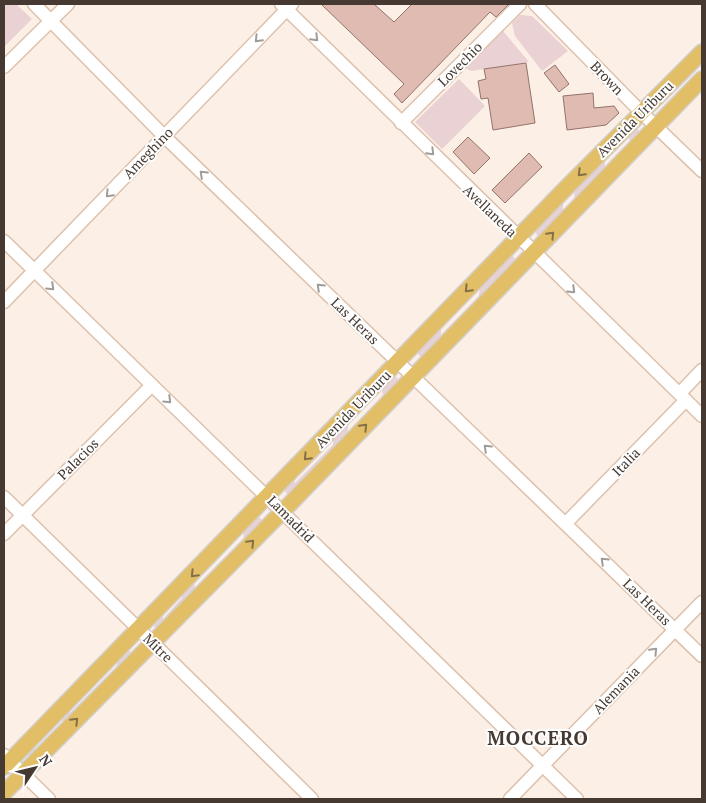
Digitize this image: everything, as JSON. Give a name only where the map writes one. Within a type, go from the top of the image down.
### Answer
[{"type":"main road","name":"Avenida Uriburu","points":[[6,761],[139,630],[518,238],[702,52]]},
{"type":"main road","name":"Avenida Uriburu","points":[[4,793],[153,644],[702,79]]},
{"type":"street","name":"Las Heras","points":[[34,4],[52,20],[165,137],[702,656]]},
{"type":"street","points":[[4,67],[68,4]]},
{"type":"street","name":"Lovechio","points":[[401,123],[520,4]]},
{"type":"street","name":"Brown","points":[[535,4],[702,171]]},
{"type":"street","name":"Avellaneda","points":[[286,6],[401,123],[702,416]]},
{"type":"street","name":"Ameghino","points":[[4,302],[165,137],[286,6]]},
{"type":"street","name":"Lamadrid","points":[[4,241],[269,496],[578,799]]},
{"type":"street","name":"Italia","points":[[566,524],[683,396],[702,370]]},
{"type":"street","name":"Palacios","points":[[4,534],[152,385]]},
{"type":"street","name":"Mitre","points":[[4,497],[312,799]]},
{"type":"street","name":"Alemania","points":[[510,799],[702,602]]},
{"type":"street","points":[[6,761],[23,774],[49,799]]},
{"type":"shaded area","points":[[4,4],[16,4],[32,19],[4,47]]},
{"type":"shaded area","points":[[520,15],[532,16],[568,51],[542,71],[515,36],[512,23]]},
{"type":"shaded area","points":[[503,31],[529,62],[471,71],[467,69],[466,66]]},
{"type":"shaded area","points":[[459,79],[485,106],[442,149],[415,122]]},
{"type":"shaded area","points":[[635,126],[642,134],[630,146],[629,136],[605,160],[605,172],[575,202],[574,189]]},
{"type":"shaded area","points":[[563,199],[563,214],[540,238],[533,230]]},
{"type":"shaded area","points":[[510,254],[518,261],[422,358],[415,351],[441,325],[441,335],[479,296],[480,285]]},
{"type":"shaded area","points":[[393,374],[400,381],[383,398],[382,389],[348,423],[348,433],[288,495],[282,487],[293,476],[295,483],[333,445],[333,435]]},
{"type":"shaded area","points":[[256,514],[263,521],[244,540],[243,531],[194,580],[195,590],[157,629],[150,622],[162,610],[163,619],[182,598],[181,590]]},
{"type":"shaded area","points":[[126,647],[132,654],[63,725],[62,716],[35,743],[35,753],[30,758],[24,751],[69,705],[70,713],[117,666],[117,656]]},
{"type":"building","points":[[321,4],[374,4],[394,22],[412,4],[509,4],[496,17],[490,12],[402,103],[394,94],[404,84]]},
{"type":"building","points":[[526,63],[535,123],[493,130],[488,98],[481,99],[478,81],[486,79],[484,69]]},
{"type":"building","points":[[555,65],[569,84],[559,92],[544,73]]},
{"type":"building","points":[[593,93],[594,108],[614,106],[619,113],[606,125],[567,130],[563,96]]},
{"type":"building","points":[[468,137],[490,158],[474,174],[453,152]]},
{"type":"building","points":[[529,153],[542,167],[505,203],[492,190]]},
{"type":"district","name":"MOCCERO","points":[[538,738]]}]
